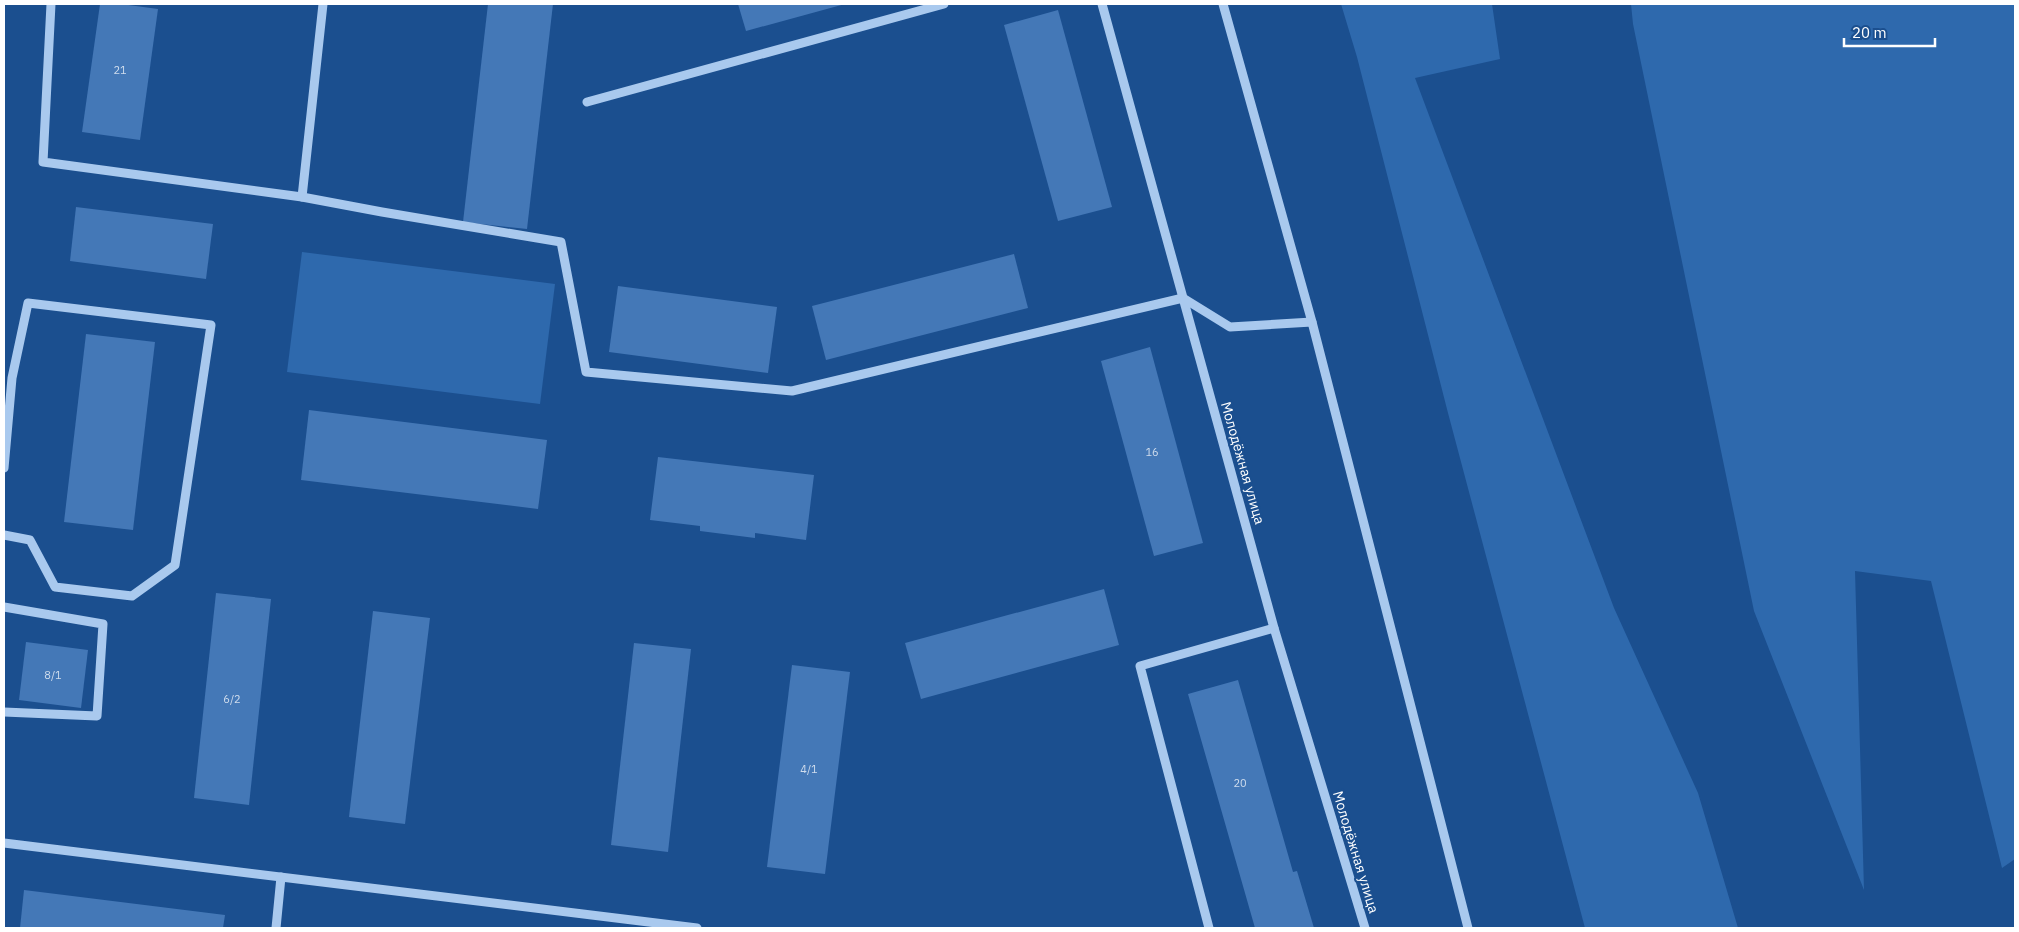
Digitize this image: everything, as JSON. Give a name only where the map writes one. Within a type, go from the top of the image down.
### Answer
[{"type":"street","points":[[51,4],[43,162],[302,197],[561,242],[586,372],[792,391],[1183,298],[1230,327],[1312,322]]},
{"type":"street","points":[[302,197],[323,4]]},
{"type":"street","points":[[587,102],[944,4]]},
{"type":"street","name":"Молодёжная улица","points":[[1102,4],[1274,628],[1364,928]]},
{"type":"street","points":[[1223,4],[1312,322],[1468,928]]},
{"type":"street","points":[[4,468],[8,377],[28,303],[211,325],[175,565],[132,596],[55,587],[30,540],[4,535]]},
{"type":"street","points":[[4,607],[103,624],[97,716],[4,712]]},
{"type":"street","points":[[1209,928],[1140,666],[1274,628]]},
{"type":"street","points":[[4,843],[697,928]]},
{"type":"street","points":[[276,928],[282,877]]},
{"type":"shaded area","points":[[1341,4],[1492,4],[1500,59],[1415,78],[1614,608],[1698,793],[1738,928],[1585,928],[1448,413],[1357,57]]},
{"type":"shaded area","points":[[1631,4],[2015,4],[2015,859],[2002,868],[1931,581],[1855,571],[1864,890],[1754,611],[1633,24]]},
{"type":"shaded area","points":[[302,252],[555,284],[540,404],[287,372]]},
{"type":"building","points":[[100,4],[121,4],[158,9],[140,140],[82,132]]},
{"type":"building","points":[[488,4],[553,4],[527,229],[463,222]]},
{"type":"building","points":[[738,4],[845,4],[746,31]]},
{"type":"building","points":[[1058,10],[1112,207],[1058,221],[1004,25]]},
{"type":"building","points":[[76,207],[213,224],[206,279],[70,261]]},
{"type":"building","points":[[1014,254],[1028,308],[826,360],[812,306]]},
{"type":"building","points":[[618,286],[777,307],[768,373],[609,352]]},
{"type":"building","points":[[86,334],[155,342],[133,530],[64,522]]},
{"type":"building","points":[[1150,347],[1203,543],[1154,556],[1101,361]]},
{"type":"building","points":[[309,410],[547,440],[538,509],[301,480]]},
{"type":"building","points":[[658,457],[814,475],[806,540],[755,533],[755,538],[700,531],[700,526],[650,520]]},
{"type":"building","points":[[1104,589],[1119,645],[921,699],[905,643]]},
{"type":"building","points":[[216,593],[271,599],[249,805],[194,798]]},
{"type":"building","points":[[373,611],[430,618],[405,824],[349,817]]},
{"type":"building","points":[[26,642],[88,650],[81,708],[19,700]]},
{"type":"building","points":[[634,643],[691,649],[668,852],[611,845]]},
{"type":"building","points":[[792,665],[850,672],[825,874],[767,867]]},
{"type":"building","points":[[1238,680],[1293,872],[1297,871],[1314,928],[1255,928],[1188,694]]},
{"type":"building","points":[[24,890],[225,915],[223,928],[20,928]]}]
